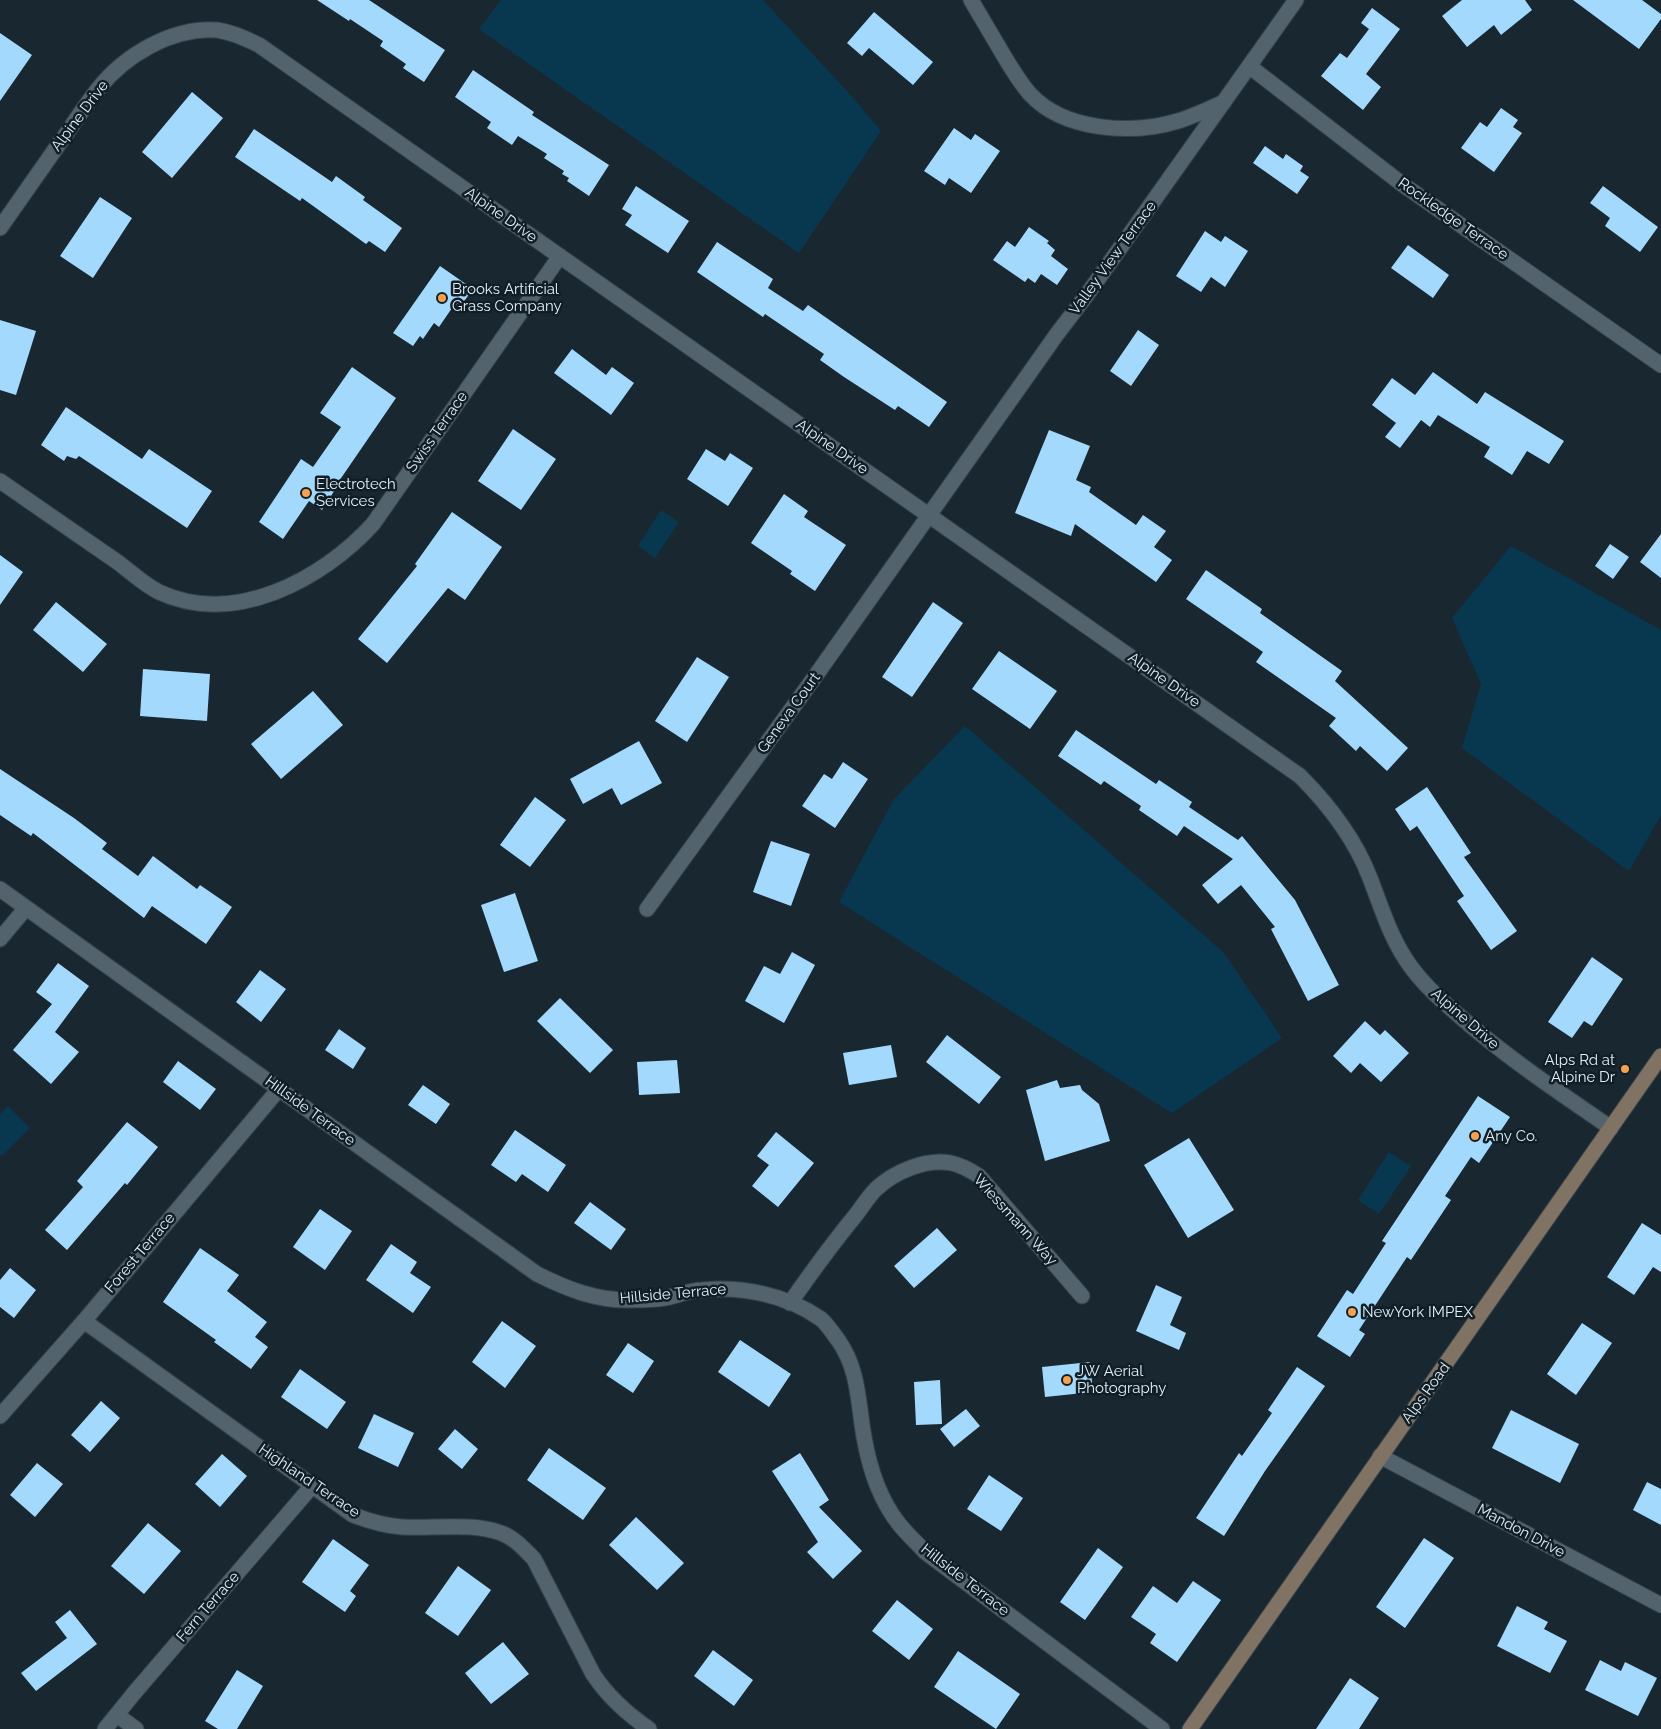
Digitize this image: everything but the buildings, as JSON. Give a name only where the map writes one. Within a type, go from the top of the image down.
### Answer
[{"type":"main road","name":"Alps Road","points":[[1190,1729],[1380,1456],[1484,1312],[1661,1056]]},
{"type":"street","points":[[971,0],[1020,82],[1031,95],[1058,115],[1083,124],[1120,128],[1148,127],[1177,121],[1225,101]]},
{"type":"street","name":"Valley View Terrace","points":[[929,515],[1296,0]]},
{"type":"street","name":"Alpine Drive","points":[[0,228],[99,88],[119,67],[142,50],[167,38],[192,31],[216,30],[239,35],[259,45],[1300,776],[1336,816],[1351,839],[1370,876],[1383,915],[1398,948],[1411,968],[1434,995],[1499,1049],[1611,1128]]},
{"type":"street","name":"Rockledge Terrace","points":[[1249,66],[1402,184],[1661,365]]},
{"type":"street","name":"Swiss Terrace","points":[[0,481],[123,566],[144,583],[160,592],[187,601],[216,603],[247,600],[278,591],[309,576],[338,556],[373,524],[560,256]]},
{"type":"street","name":"Geneva Court","points":[[647,910],[929,515]]},
{"type":"street","name":"Hillside Terrace","points":[[0,889],[538,1274],[566,1288],[596,1297],[630,1300],[665,1298],[700,1290],[732,1289],[762,1293],[790,1303],[822,1320],[839,1341],[852,1366],[859,1394],[864,1438],[872,1470],[885,1501],[899,1523],[925,1552],[1162,1729]]},
{"type":"street","points":[[0,939],[26,908]]},
{"type":"street","name":"Forest Terrace","points":[[0,1416],[84,1321],[279,1089]]},
{"type":"street","name":"Wiessmann Way","points":[[790,1303],[834,1242],[877,1188],[896,1175],[937,1162],[950,1163],[968,1169],[978,1176],[1082,1296]]},
{"type":"street","name":"Highland Terrace","points":[[84,1321],[353,1515],[376,1524],[402,1527],[480,1528],[501,1533],[520,1544],[534,1559],[592,1674],[603,1690],[648,1729]]},
{"type":"street","name":"Mandon Drive","points":[[1380,1456],[1661,1605]]},
{"type":"street","name":"Fern Terrace","points":[[106,1729],[312,1486]]},
{"type":"street","points":[[117,1715],[136,1729]]},
{"type":"shaded area","points":[[501,0],[763,0],[856,101],[881,131],[799,253],[479,29]]},
{"type":"shaded area","points":[[661,510],[679,522],[655,558],[638,546]]},
{"type":"shaded area","points":[[1511,546],[1661,630],[1661,815],[1629,871],[1462,748],[1481,684],[1452,618]]},
{"type":"shaded area","points":[[965,726],[1224,953],[1282,1038],[1172,1113],[839,902],[894,799]]},
{"type":"shaded area","points":[[8,1106],[30,1128],[2,1156],[0,1154],[0,1114]]},
{"type":"shaded area","points":[[1389,1152],[1411,1166],[1379,1214],[1358,1200]]},
{"type":"place","name":"Brooks Artificial Grass Company","points":[[442,298]]},
{"type":"place","name":"Electrotech Services","points":[[306,493]]},
{"type":"place","name":"Alps Rd at Alpine Dr","points":[[1625,1069]]},
{"type":"place","name":"Any Co.","points":[[1475,1136]]},
{"type":"place","name":"NewYork IMPEX","points":[[1352,1312]]},
{"type":"place","name":"JW Aerial Photography","points":[[1067,1380]]}]
